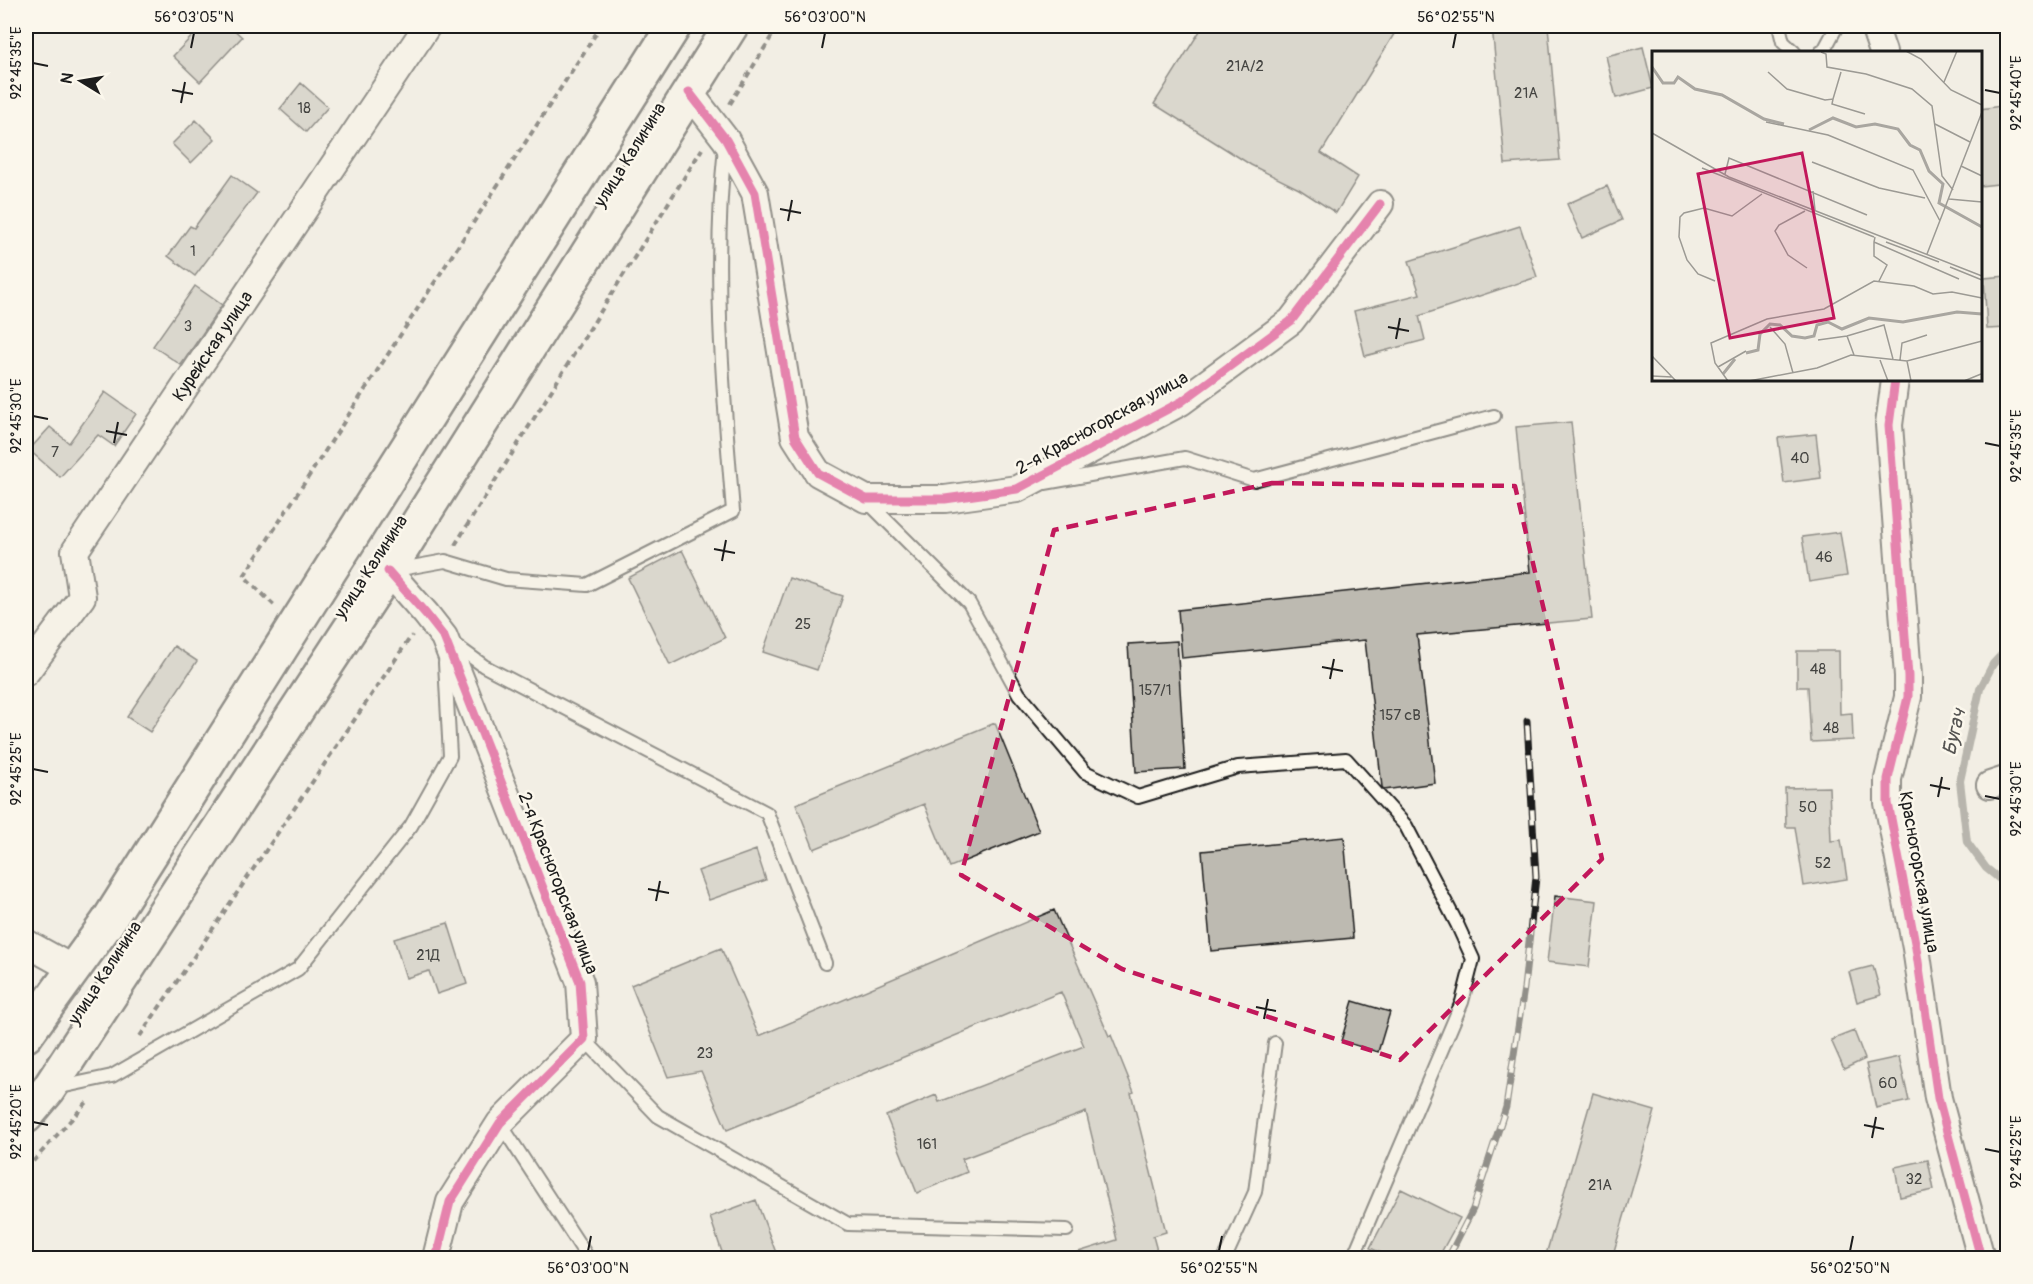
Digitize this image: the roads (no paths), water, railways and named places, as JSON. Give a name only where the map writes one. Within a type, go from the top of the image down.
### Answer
[{"type":"main road","name":"улица Калинина","points":[[26,1035],[107,923],[674,26]]},
{"type":"main road","name":"улица Калинина","points":[[26,1116],[48,1090],[388,571],[731,26]]},
{"type":"street","name":"Курейская улица","points":[[26,672],[82,597],[75,551],[427,26]]},
{"type":"street","points":[[1874,26],[1883,51]]},
{"type":"street","points":[[689,92],[726,140],[755,193],[795,437],[818,473],[866,500]]},
{"type":"street","name":"2-я Красногорская улица","points":[[866,500],[945,499],[1017,489],[1181,402],[1291,321],[1380,204]]},
{"type":"street","name":"Красногорская улица","points":[[1895,381],[1889,425],[1908,697],[1888,779],[1888,803],[1916,948],[1938,1098],[1981,1258]]},
{"type":"street","name":"2-я Красногорская улица","points":[[388,571],[444,637],[580,982],[584,1039]]},
{"type":"street","points":[[26,943],[73,969]]},
{"type":"street","points":[[436,1258],[450,1202],[500,1124],[584,1039]]},
{"type":"lane","points":[[1779,26],[1784,42],[1793,51]]},
{"type":"lane","points":[[1824,51],[1837,26]]},
{"type":"lane","points":[[388,571],[445,561],[506,579],[587,585],[733,511],[721,372],[719,198],[726,140]]},
{"type":"lane","points":[[1017,489],[1185,458],[1254,480],[1494,416]]},
{"type":"lane","points":[[866,500],[969,603],[1019,694],[1085,772],[1138,797],[1238,767],[1346,759],[1406,826],[1473,959],[1462,1002],[1353,1258]]},
{"type":"lane","points":[[444,637],[484,666],[767,813],[825,963]]},
{"type":"lane","points":[[48,1090],[112,1076],[298,969],[411,826],[450,756],[444,637]]},
{"type":"lane","points":[[584,1039],[658,1116],[848,1224],[1066,1230]]},
{"type":"lane","points":[[1225,1258],[1255,1192],[1275,1043]]},
{"type":"lane","points":[[500,1124],[588,1258]]},
{"type":"waterway","name":"Бугач","points":[[2008,648],[1993,664],[1980,689],[1960,781],[1967,842],[1986,868],[2008,886]]},
{"type":"railway","points":[[1448,1258],[1473,1209],[1506,1107],[1524,988],[1536,877],[1527,721]]}]
